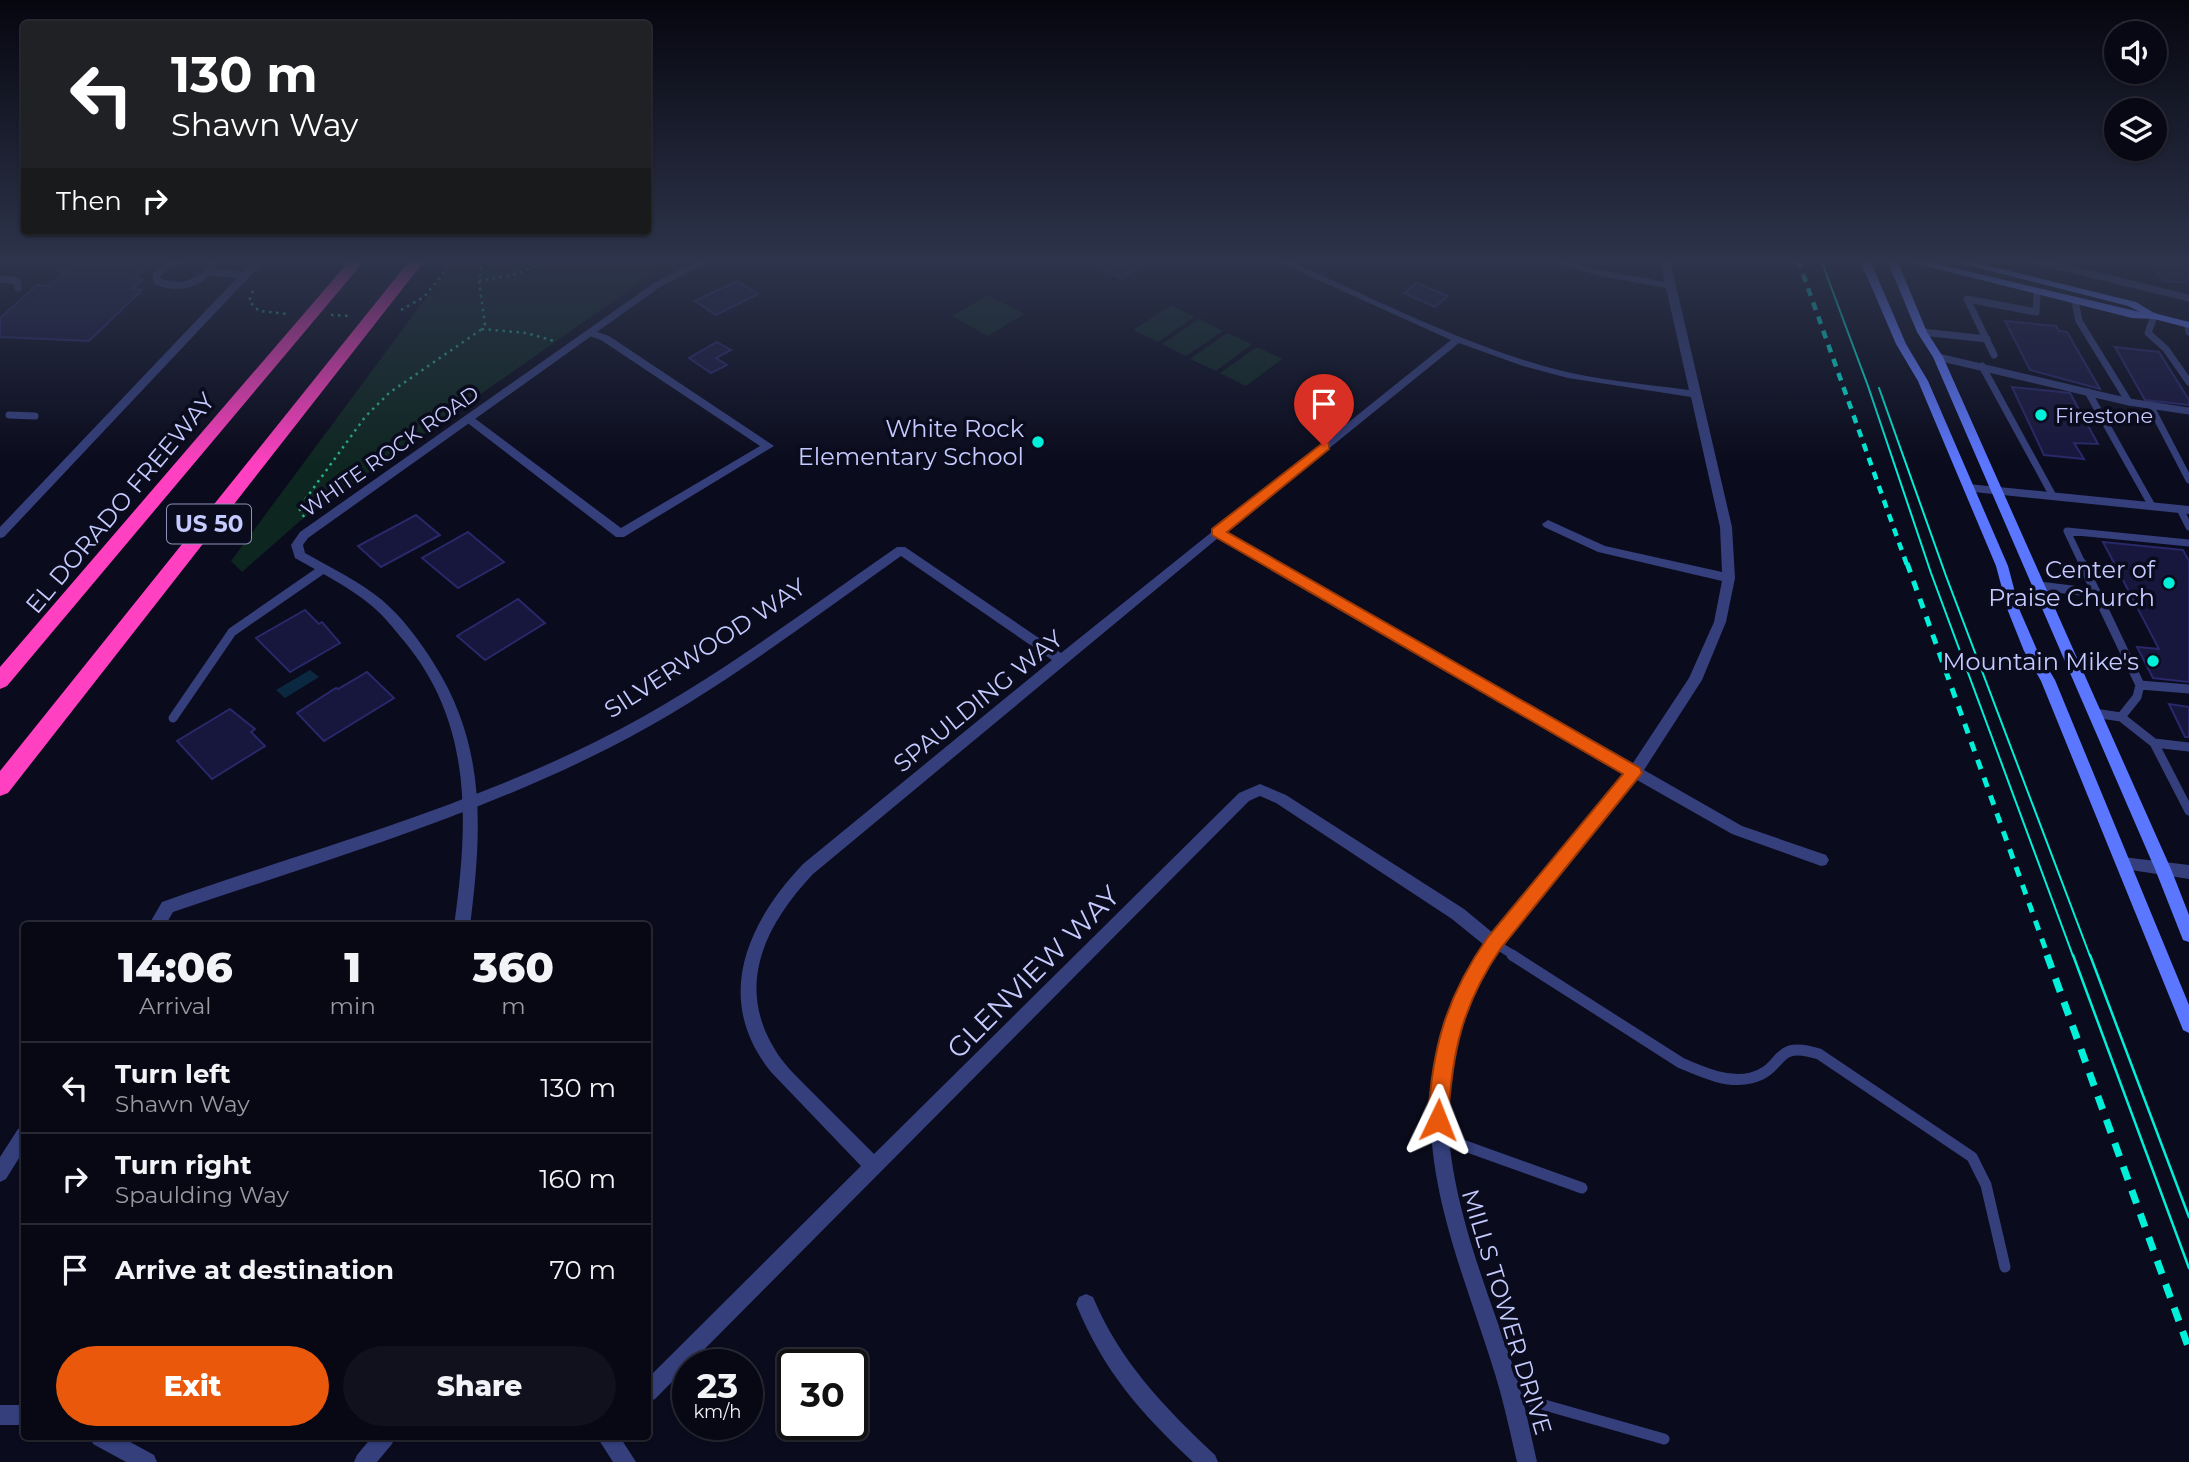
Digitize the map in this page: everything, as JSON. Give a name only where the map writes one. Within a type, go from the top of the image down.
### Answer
[{"type":"highway","name":"EL DORADO FREEWAY","points":[[0,681],[300,328]]},
{"type":"highway","name":"US 50","points":[[0,788],[364,328]]},
{"type":"main road","points":[[1894,328],[1923,381],[2002,566],[2014,611],[2031,651],[2048,680],[2189,1026]]},
{"type":"main road","points":[[1920,328],[1938,357],[2163,869],[2188,932]]},
{"type":"street","points":[[0,534],[195,328]]},
{"type":"street","name":"WHITE ROCK ROAD","points":[[323,569],[299,555],[298,545],[304,535],[598,328]]},
{"type":"street","points":[[1434,328],[1528,365],[1566,374],[1696,394]]},
{"type":"street","name":"MILLS TOWER DRIVE","points":[[1527,1462],[1511,1395],[1456,1230],[1442,1170],[1439,1137],[1441,1073],[1454,1016],[1471,979],[1494,943],[1634,773],[1695,680],[1713,642],[1730,578],[1726,527],[1681,328]]},
{"type":"street","points":[[468,419],[620,534],[768,446],[605,338],[591,333]]},
{"type":"street","name":"SPAULDING WAY","points":[[874,1167],[784,1075],[769,1056],[757,1033],[750,1008],[748,982],[760,932],[772,909],[808,869],[1063,662],[1217,532],[1458,339]]},
{"type":"street","points":[[1968,488],[2184,510]]},
{"type":"street","points":[[1548,524],[1614,553],[1730,578]]},
{"type":"street","points":[[1217,532],[1737,831],[1821,860]]},
{"type":"street","name":"SILVERWOOD WAY","points":[[159,922],[168,907],[472,802],[548,771],[648,721],[901,550],[1063,662]]},
{"type":"street","points":[[323,569],[387,612],[424,657],[453,710],[466,753],[472,802],[471,863],[463,922]]},
{"type":"street","name":"GLENVIEW WAY","points":[[651,1389],[1244,797],[1260,790],[1281,799],[1424,892],[1494,943]]},
{"type":"street","points":[[2123,863],[2189,872]]},
{"type":"street","points":[[0,1173],[21,1140]]},
{"type":"street","points":[[1086,1304],[1094,1326],[1122,1375],[1208,1462]]},
{"type":"street","points":[[0,1415],[21,1415]]},
{"type":"street","points":[[106,1440],[147,1462]]},
{"type":"street","points":[[364,1462],[382,1440]]},
{"type":"street","points":[[609,1440],[626,1462]]},
{"type":"lane","points":[[1982,328],[1994,355]]},
{"type":"lane","points":[[2083,328],[2129,402]]},
{"type":"lane","points":[[2150,328],[2148,333],[2166,349],[2189,382]]},
{"type":"lane","points":[[1922,332],[1987,339]]},
{"type":"lane","points":[[1938,357],[2129,402],[2189,411]]},
{"type":"lane","points":[[1982,366],[2053,496]]},
{"type":"lane","points":[[2088,392],[2152,506]]},
{"type":"lane","points":[[2150,405],[2189,480]]},
{"type":"lane","points":[[9,415],[35,416]]},
{"type":"lane","points":[[2184,510],[2189,527]]},
{"type":"lane","points":[[2121,717],[2137,696],[2140,685],[2067,531],[2189,543]]},
{"type":"lane","points":[[173,719],[232,632],[323,569]]},
{"type":"lane","points":[[2039,586],[2097,593]]},
{"type":"lane","points":[[2140,685],[2189,689]]},
{"type":"lane","points":[[2094,713],[2121,717],[2154,743],[2189,811]]},
{"type":"lane","points":[[2154,743],[2189,747]]},
{"type":"lane","points":[[1494,943],[1681,1063],[1715,1076],[1749,1079],[1770,1070],[1779,1053],[1787,1049],[1806,1049],[1819,1054],[1972,1157],[1986,1185],[2005,1267]]},
{"type":"lane","points":[[1439,1137],[1582,1188]]},
{"type":"lane","points":[[1511,1395],[1664,1438]]},
{"type":"path","points":[[306,519],[299,514],[299,508],[365,418],[389,393],[482,329],[500,332],[525,330],[558,342]]},
{"type":"green space","points":[[403,328],[575,328],[300,521],[242,572],[231,561]]},
{"type":"green space","points":[[974,328],[1001,328],[988,336]]},
{"type":"green space","points":[[1136,328],[1178,328],[1158,342],[1133,330]]},
{"type":"green space","points":[[1185,328],[1217,328],[1223,331],[1186,356],[1162,344]]},
{"type":"green space","points":[[1227,333],[1252,344],[1216,371],[1190,359]]},
{"type":"green space","points":[[1257,347],[1282,359],[1246,386],[1220,373]]},
{"type":"water","points":[[310,670],[319,677],[285,698],[276,690]]},
{"type":"building","points":[[0,328],[102,328],[89,341],[0,337]]},
{"type":"building","points":[[2009,328],[2057,328],[2067,332],[2100,389],[2030,370]]},
{"type":"building","points":[[717,342],[731,350],[716,358],[727,365],[711,373],[689,358]]},
{"type":"building","points":[[2115,347],[2159,352],[2189,400],[2189,405],[2145,400]]},
{"type":"building","points":[[2012,387],[2070,393],[2098,444],[2074,443],[2084,459],[2044,455]]},
{"type":"building","points":[[416,515],[440,535],[381,567],[358,546]]},
{"type":"building","points":[[468,532],[504,562],[458,588],[422,558]]},
{"type":"building","points":[[2103,542],[2183,550],[2189,561],[2189,682],[2153,678],[2137,647],[2159,649]]},
{"type":"building","points":[[518,599],[545,623],[485,660],[457,636]]},
{"type":"building","points":[[305,610],[319,624],[322,622],[340,643],[290,672],[256,638]]},
{"type":"building","points":[[367,672],[394,698],[324,741],[297,713]]},
{"type":"building","points":[[2169,704],[2189,707],[2189,737],[2185,737]]},
{"type":"building","points":[[230,709],[255,729],[251,732],[265,746],[212,779],[177,741]]},
{"type":"tram line","points":[[1846,328],[1931,573],[2073,956]]},
{"type":"tram line","points":[[1879,388],[1946,576],[2090,956]]},
{"type":"tram line","points":[[2073,955],[2189,1268]]},
{"type":"tram line","points":[[2090,955],[2189,1217]]},
{"type":"railway","points":[[1822,328],[1907,565]]},
{"type":"railway","points":[[1907,563],[2048,956]]},
{"type":"railway","points":[[2047,955],[2189,1349]]},
{"type":"place","name":"Firestone","points":[[2041,415]]},
{"type":"place","name":"White Rock Elementary School","points":[[1038,442]]},
{"type":"place","name":"Center of Praise Church","points":[[2169,583]]},
{"type":"place","name":"Mountain Mike's","points":[[2153,661]]},
{"type":"route","points":[[1324,446],[1217,532],[1634,773],[1477,967],[1464,991],[1446,1043],[1438,1120]]}]
